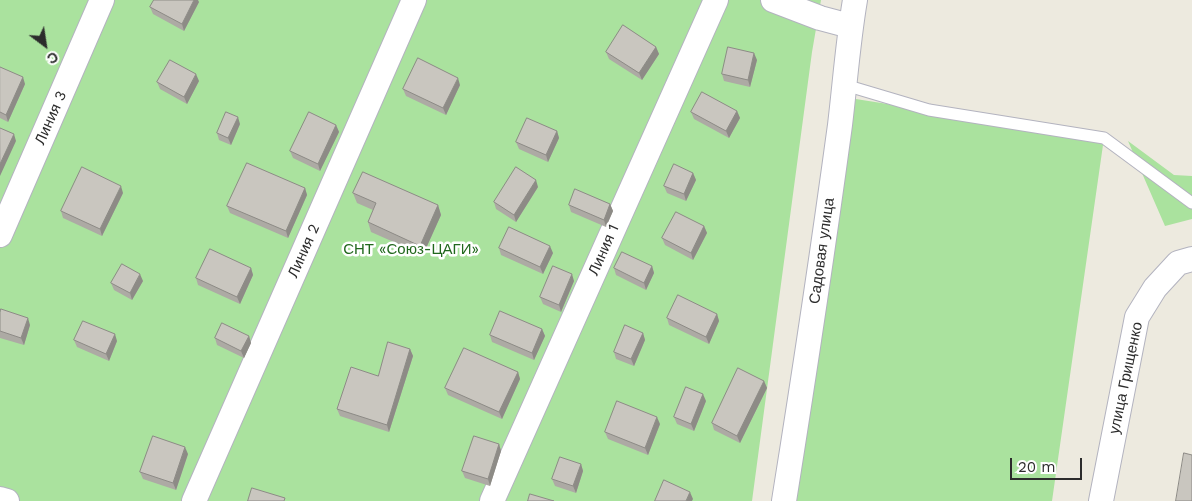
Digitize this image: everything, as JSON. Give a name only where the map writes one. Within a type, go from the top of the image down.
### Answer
[{"type":"street","name":"Линия 3","points":[[0,235],[102,0]]},
{"type":"street","name":"Линия 2","points":[[194,501],[414,0]]},
{"type":"street","name":"Линия 1","points":[[492,501],[716,0]]},
{"type":"street","points":[[773,0],[820,18],[850,26]]},
{"type":"street","name":"Садовая улица","points":[[784,501],[813,317],[845,85],[854,0]]},
{"type":"street","name":"улица Грищенко","points":[[1101,501],[1138,317],[1155,288],[1178,263],[1192,259]]},
{"type":"street","points":[[0,499],[7,501]]},
{"type":"lane","points":[[845,85],[929,110],[1104,138],[1192,203]]},
{"type":"green space","name":"СНТ «Союз-ЦАГИ»","points":[[0,0],[821,0],[812,52],[752,501],[0,501]]},
{"type":"green space","points":[[843,97],[1104,138],[1052,501],[784,501]]},
{"type":"green space","points":[[1128,141],[1174,175],[1192,176],[1192,219],[1165,226]]},
{"type":"building","points":[[154,0],[194,0],[182,24],[150,7]]},
{"type":"building","points":[[623,25],[656,47],[639,73],[606,52]]},
{"type":"building","points":[[728,47],[754,53],[748,80],[722,74]]},
{"type":"building","points":[[418,58],[458,78],[443,108],[403,89]]},
{"type":"building","points":[[170,60],[196,74],[184,97],[157,82]]},
{"type":"building","points":[[0,67],[23,77],[6,115],[0,112]]},
{"type":"building","points":[[702,92],[737,111],[726,131],[691,112]]},
{"type":"building","points":[[226,112],[238,117],[228,138],[217,133]]},
{"type":"building","points":[[309,112],[336,125],[318,164],[290,151]]},
{"type":"building","points":[[527,118],[557,131],[546,155],[516,142]]},
{"type":"building","points":[[0,128],[14,134],[0,164]]},
{"type":"building","points":[[247,163],[305,188],[286,231],[227,206]]},
{"type":"building","points":[[674,164],[693,173],[684,194],[664,186]]},
{"type":"building","points":[[82,167],[121,186],[100,229],[61,211]]},
{"type":"building","points":[[516,167],[536,180],[514,215],[494,202]]},
{"type":"building","points":[[363,172],[438,205],[420,246],[368,222],[376,203],[353,193]]},
{"type":"building","points":[[575,189],[610,204],[604,220],[569,205]]},
{"type":"building","points":[[676,212],[704,226],[691,253],[662,238]]},
{"type":"building","points":[[509,227],[550,246],[540,267],[499,248]]},
{"type":"building","points":[[210,249],[251,268],[237,297],[196,278]]},
{"type":"building","points":[[622,252],[652,266],[644,283],[614,268]]},
{"type":"building","points":[[122,264],[140,274],[130,293],[111,283]]},
{"type":"building","points":[[553,266],[572,274],[559,305],[540,297]]},
{"type":"building","points":[[678,295],[717,314],[706,337],[667,318]]},
{"type":"building","points":[[1,309],[28,318],[21,338],[0,331]]},
{"type":"building","points":[[500,311],[542,329],[532,353],[490,335]]},
{"type":"building","points":[[83,321],[115,334],[106,354],[74,340]]},
{"type":"building","points":[[222,323],[249,336],[241,351],[215,338]]},
{"type":"building","points":[[625,325],[643,333],[631,359],[614,352]]},
{"type":"building","points":[[388,342],[410,349],[387,425],[337,409],[351,367],[378,376]]},
{"type":"building","points":[[464,348],[518,372],[499,412],[445,388]]},
{"type":"building","points":[[738,368],[764,381],[737,436],[712,423]]},
{"type":"building","points":[[686,387],[703,394],[691,424],[674,417]]},
{"type":"building","points":[[617,401],[657,417],[645,448],[605,432]]},
{"type":"building","points":[[153,436],[185,447],[173,483],[140,472]]},
{"type":"building","points":[[474,436],[499,444],[488,479],[462,471]]},
{"type":"building","points":[[1184,453],[1192,455],[1192,501],[1176,501]]},
{"type":"building","points":[[560,457],[581,464],[573,486],[552,479]]},
{"type":"building","points":[[664,480],[690,492],[686,501],[655,501]]},
{"type":"building","points":[[252,488],[285,498],[284,501],[248,501]]},
{"type":"building","points":[[530,494],[554,501],[528,501]]}]
